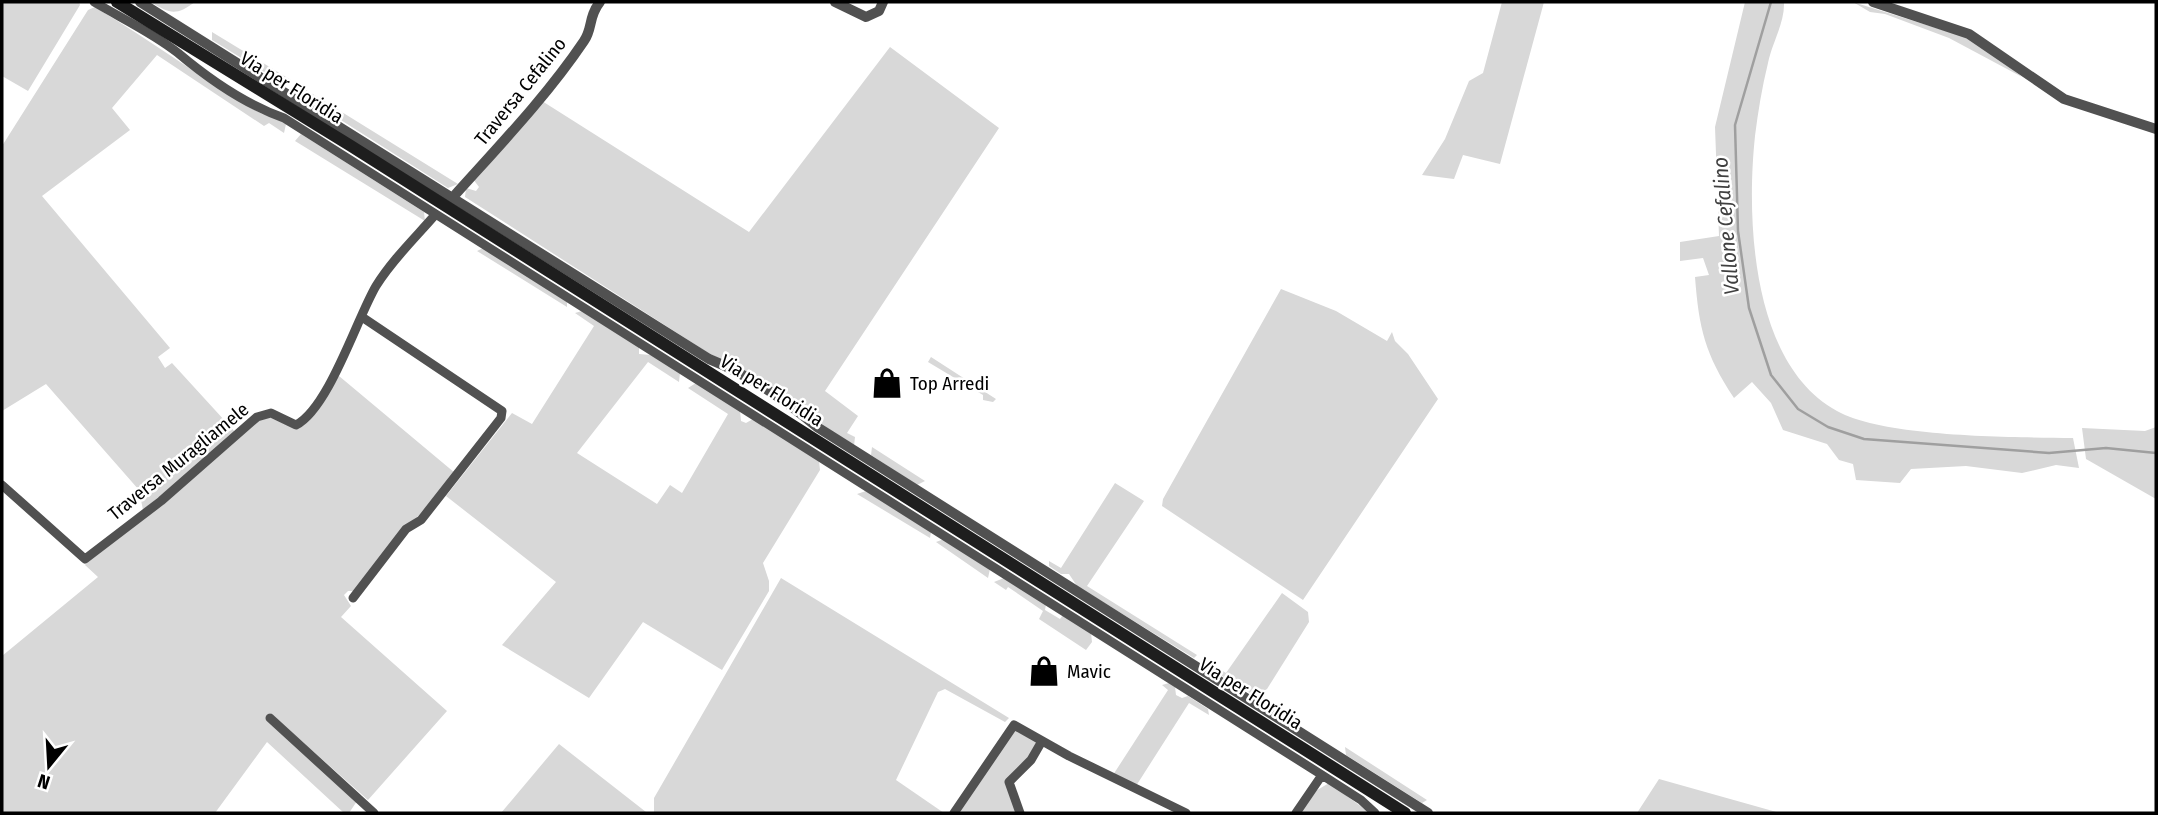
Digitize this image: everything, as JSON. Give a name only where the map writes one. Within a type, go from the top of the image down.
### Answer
[{"type":"main road","name":"Via per Floridia","points":[[117,2],[351,146],[1405,813]]},
{"type":"street","points":[[94,2],[178,53],[191,67],[262,110],[284,118],[1322,775],[1376,813]]},
{"type":"street","points":[[140,2],[454,196],[709,359],[754,382],[793,407],[817,427],[1428,813]]},
{"type":"street","name":"Traversa Cefalino","points":[[454,196],[502,143],[585,40],[591,14],[600,2]]},
{"type":"street","points":[[835,2],[866,16],[879,11],[883,2]]},
{"type":"street","points":[[1873,2],[1976,38],[2064,99],[2156,129]]},
{"type":"street","name":"Traversa Muragliamele","points":[[2,485],[85,559],[161,500],[257,417],[271,413],[296,425],[306,418],[335,374],[383,275],[435,215]]},
{"type":"street","points":[[352,597],[406,528],[421,520],[501,418],[502,411],[362,317]]},
{"type":"street","points":[[270,718],[374,813]]},
{"type":"street","points":[[954,813],[1014,724],[1042,741],[1186,813]]},
{"type":"street","points":[[1020,813],[1009,782],[1031,760],[1042,741]]},
{"type":"street","points":[[1296,813],[1322,775]]},
{"type":"shaded area","points":[[2,2],[79,2],[80,5],[28,91],[2,76]]},
{"type":"shaded area","points":[[151,2],[195,2],[183,10],[173,12]]},
{"type":"shaded area","points":[[1502,2],[1544,2],[1500,164],[1463,155],[1454,179],[1422,175],[1445,139],[1469,81],[1483,73]]},
{"type":"shaded area","points":[[1745,2],[1784,2],[1759,109],[1752,170],[1752,208],[1761,288],[1771,326],[1787,361],[1809,389],[1837,411],[1859,420],[1952,434],[2073,438],[2079,468],[2056,465],[2022,473],[1966,466],[1911,469],[1900,483],[1856,480],[1853,464],[1839,460],[1827,444],[1783,430],[1771,403],[1752,382],[1734,398],[1716,368],[1701,327],[1695,277],[1709,275],[1703,258],[1680,261],[1680,242],[1719,236],[1715,127]]},
{"type":"shaded area","points":[[1853,2],[1965,37],[1992,52],[2022,77],[1949,38],[1885,14],[1870,12]]},
{"type":"shaded area","points":[[95,7],[251,108],[286,124],[284,133],[269,123],[264,126],[157,55],[112,108],[130,130],[42,196],[170,348],[158,357],[165,368],[172,363],[236,433],[143,510],[139,490],[46,384],[2,411],[2,146],[88,10]]},
{"type":"shaded area","points":[[212,32],[291,80],[282,83],[212,40]]},
{"type":"shaded area","points":[[890,47],[999,128],[825,391],[858,416],[847,433],[855,437],[854,446],[767,385],[710,354],[465,197],[466,188],[476,191],[479,187],[473,179],[542,101],[749,232]]},
{"type":"shaded area","points":[[303,88],[458,184],[448,188],[303,96]]},
{"type":"shaded area","points":[[301,134],[424,212],[425,221],[295,141]]},
{"type":"shaded area","points":[[483,248],[567,302],[567,307],[477,251]]},
{"type":"shaded area","points":[[1281,289],[1336,311],[1387,341],[1392,332],[1395,341],[1408,354],[1438,399],[1303,600],[1162,506],[1163,499]]},
{"type":"shaded area","points":[[582,311],[639,347],[639,354],[651,355],[680,373],[679,382],[648,362],[577,453],[657,504],[670,485],[682,493],[728,414],[688,388],[696,383],[740,411],[741,421],[746,423],[753,419],[819,461],[820,470],[763,563],[769,591],[722,670],[643,622],[589,698],[502,645],[556,582],[446,496],[512,413],[532,424],[594,326],[575,313]]},
{"type":"shaded area","points":[[931,357],[996,399],[993,402],[983,400],[983,395],[928,362]]},
{"type":"shaded area","points":[[339,376],[455,473],[354,591],[348,591],[344,595],[351,606],[341,617],[447,711],[368,800],[270,713],[266,717],[357,801],[349,813],[344,813],[267,742],[215,813],[2,813],[2,656],[98,577],[85,565],[89,559],[258,420],[267,415],[296,427]]},
{"type":"shaded area","points":[[2156,427],[2156,499],[2086,459],[2082,428],[2145,431]]},
{"type":"shaded area","points":[[872,447],[925,481],[917,485],[871,455]]},
{"type":"shaded area","points":[[1115,483],[1144,501],[1087,586],[1197,655],[1194,658],[1077,586],[1069,574],[1061,574],[1049,566],[1049,561],[1061,568]]},
{"type":"shaded area","points":[[866,491],[931,532],[930,538],[857,494]]},
{"type":"shaded area","points":[[944,539],[990,569],[988,578],[936,542]]},
{"type":"shaded area","points":[[781,578],[1009,718],[1005,722],[945,689],[938,692],[896,780],[944,813],[654,813],[654,798]]},
{"type":"shaded area","points":[[1004,578],[1046,604],[1045,610],[1060,619],[1063,615],[1091,633],[1092,642],[1086,650],[1039,619],[1043,611],[1008,587],[1006,590],[994,582]]},
{"type":"shaded area","points":[[1282,593],[1308,612],[1309,622],[1267,689],[1255,696],[1207,667],[1210,663],[1226,673]]},
{"type":"shaded area","points":[[1169,683],[1175,687],[1176,695],[1182,698],[1188,696],[1208,709],[1209,715],[1189,703],[1136,786],[1113,775],[1168,690],[1162,685]]},
{"type":"shaded area","points":[[1014,727],[1039,742],[1029,758],[1010,775],[1017,813],[956,813]]},
{"type":"shaded area","points":[[559,744],[646,812],[646,813],[501,813]]},
{"type":"shaded area","points":[[1345,747],[1427,800],[1422,803],[1346,755]]},
{"type":"shaded area","points":[[1659,779],[1780,813],[1637,813]]},
{"type":"shaded area","points":[[1329,783],[1370,813],[1300,813],[1314,792]]},
{"type":"waterway","name":"Vallone Cefalino","points":[[1771,2],[1735,125],[1738,231],[1749,308],[1771,375],[1798,409],[1828,427],[1864,439],[2049,453],[2106,448],[2156,453]]},
{"type":"place","name":"Top Arredi","points":[[887,383]]},
{"type":"place","name":"Mavic","points":[[1044,671]]}]
